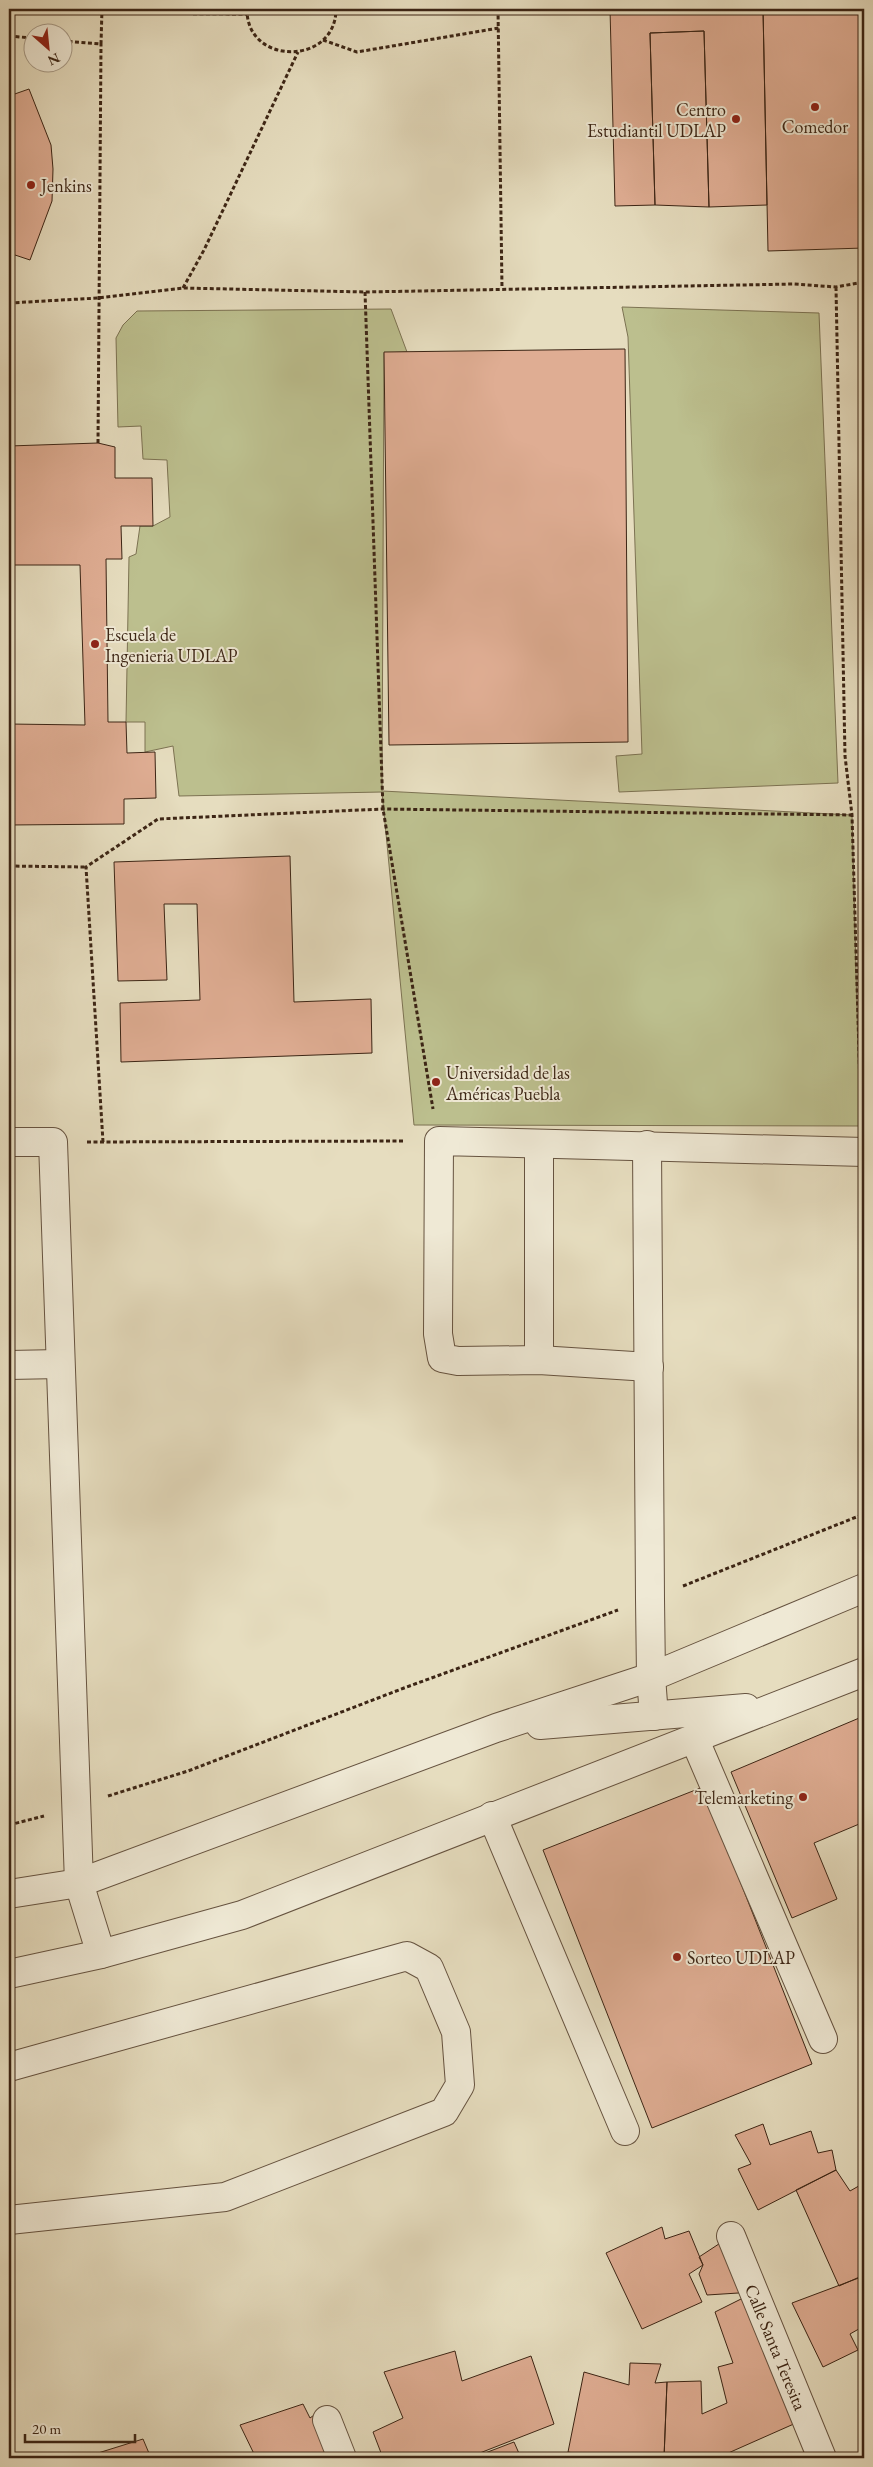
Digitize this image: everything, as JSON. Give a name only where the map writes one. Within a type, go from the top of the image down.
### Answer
[{"type":"street","points":[[649,1367],[539,1360],[458,1361],[442,1358],[438,1334],[439,1141],[863,1152]]},
{"type":"street","points":[[9,1142],[53,1142],[79,1883],[101,1954]]},
{"type":"street","points":[[539,1360],[540,1145]]},
{"type":"street","points":[[647,1145],[650,1599],[651,1676],[654,1716]]},
{"type":"street","points":[[9,1365],[60,1364]]},
{"type":"street","points":[[9,1894],[79,1883],[496,1728],[651,1676],[864,1588]]},
{"type":"street","points":[[9,1974],[101,1954],[242,1915],[864,1672]]},
{"type":"street","points":[[496,1728],[777,1706]]},
{"type":"street","points":[[694,1738],[823,2039]]},
{"type":"street","points":[[492,1816],[625,2131]]},
{"type":"street","points":[[9,2067],[407,1956],[429,1968],[456,2032],[460,2085],[444,2112],[225,2197],[9,2220]]},
{"type":"street","name":"Calle Santa Teresita","points":[[731,2236],[822,2458]]},
{"type":"street","points":[[327,2420],[342,2458]]},
{"type":"path","points":[[247,9],[251,28],[259,39],[270,48],[284,52],[298,52],[311,48],[323,40],[331,29],[336,9]]},
{"type":"path","points":[[498,9],[502,288]]},
{"type":"path","points":[[98,444],[102,11],[247,14]]},
{"type":"path","points":[[323,40],[357,52],[499,28]]},
{"type":"path","points":[[9,36],[22,37]]},
{"type":"path","points":[[72,42],[101,44]]},
{"type":"path","points":[[183,288],[298,52]]},
{"type":"path","points":[[9,303],[98,298],[183,288],[365,292],[794,284],[836,287],[864,282]]},
{"type":"path","points":[[836,287],[845,756],[852,815],[863,1152]]},
{"type":"path","points":[[53,1142],[439,1141],[383,809],[365,292]]},
{"type":"path","points":[[9,866],[86,866],[158,819],[383,809],[852,815]]},
{"type":"path","points":[[86,866],[103,1142]]},
{"type":"path","points":[[9,1825],[22,1823],[188,1771],[404,1688],[650,1599],[864,1514]]},
{"type":"green space","points":[[622,307],[819,313],[838,783],[619,792],[616,756],[642,754],[628,337]]},
{"type":"green space","points":[[391,309],[407,352],[384,353],[382,791],[852,815],[860,1126],[414,1125],[382,792],[179,796],[173,746],[145,752],[145,722],[126,722],[129,557],[136,554],[140,526],[153,526],[170,517],[167,460],[143,459],[141,426],[118,427],[116,338],[123,325],[137,311]]},
{"type":"building","name":"Centro Estudiantil UDLAP","points":[[610,9],[763,9],[767,205],[709,207],[704,31],[650,33],[655,205],[615,206]]},
{"type":"building","name":"Comedor","points":[[763,9],[864,9],[864,248],[768,251]]},
{"type":"building","points":[[704,31],[709,207],[655,205],[650,33]]},
{"type":"building","name":"Jenkins","points":[[29,89],[51,145],[53,169],[52,201],[30,260],[9,253],[9,96]]},
{"type":"building","points":[[625,349],[628,742],[389,745],[384,352]]},
{"type":"building","name":"Escuela de Ingenieria UDLAP","points":[[98,443],[115,447],[115,478],[152,478],[153,526],[121,526],[122,559],[106,559],[108,722],[126,722],[127,753],[155,752],[156,798],[124,799],[124,824],[9,825],[9,724],[85,725],[80,565],[9,565],[9,446]]},
{"type":"building","points":[[290,856],[294,1002],[371,999],[372,1053],[121,1062],[120,1003],[200,1000],[197,904],[164,904],[167,980],[118,981],[114,862]]},
{"type":"building","name":"Telemarketing","points":[[864,1716],[864,1822],[814,1843],[837,1899],[792,1918],[731,1772]]},
{"type":"building","name":"Sorteo UDLAP","points":[[703,1787],[812,2064],[652,2128],[543,1850]]},
{"type":"building","points":[[763,2124],[770,2145],[811,2131],[818,2153],[832,2150],[836,2170],[758,2210],[738,2169],[751,2164],[735,2135]]},
{"type":"building","points":[[836,2170],[850,2191],[864,2183],[864,2275],[839,2286],[796,2190]]},
{"type":"building","points":[[662,2227],[665,2239],[689,2231],[703,2265],[689,2274],[702,2302],[642,2329],[606,2253]]},
{"type":"building","points":[[731,2236],[754,2292],[707,2295],[699,2274],[703,2265],[699,2257]]},
{"type":"building","points":[[864,2276],[864,2326],[850,2334],[858,2350],[823,2367],[792,2303]]},
{"type":"building","points":[[745,2297],[796,2423],[717,2458],[664,2458],[667,2382],[701,2381],[702,2414],[727,2403],[718,2367],[733,2363],[715,2312]]},
{"type":"building","points":[[455,2351],[462,2381],[531,2356],[554,2424],[467,2458],[383,2458],[373,2432],[403,2418],[384,2372]]},
{"type":"building","points":[[630,2363],[661,2364],[655,2383],[667,2382],[664,2458],[601,2458],[568,2452],[584,2372],[629,2385]]},
{"type":"building","points":[[303,2404],[310,2418],[317,2413],[334,2458],[256,2458],[240,2425]]},
{"type":"building","points":[[864,2404],[864,2416],[860,2406]]},
{"type":"building","points":[[143,2439],[151,2458],[82,2458]]},
{"type":"building","points":[[514,2442],[521,2458],[472,2458]]},
{"type":"place","name":"Comedor","points":[[815,107]]},
{"type":"place","name":"Centro Estudiantil UDLAP","points":[[736,119]]},
{"type":"place","name":"Jenkins","points":[[31,185]]},
{"type":"place","name":"Escuela de Ingenieria UDLAP","points":[[95,644]]},
{"type":"place","name":"Universidad de las Américas Puebla","points":[[436,1082]]},
{"type":"place","name":"Telemarketing","points":[[803,1797]]},
{"type":"place","name":"Sorteo UDLAP","points":[[677,1957]]}]
